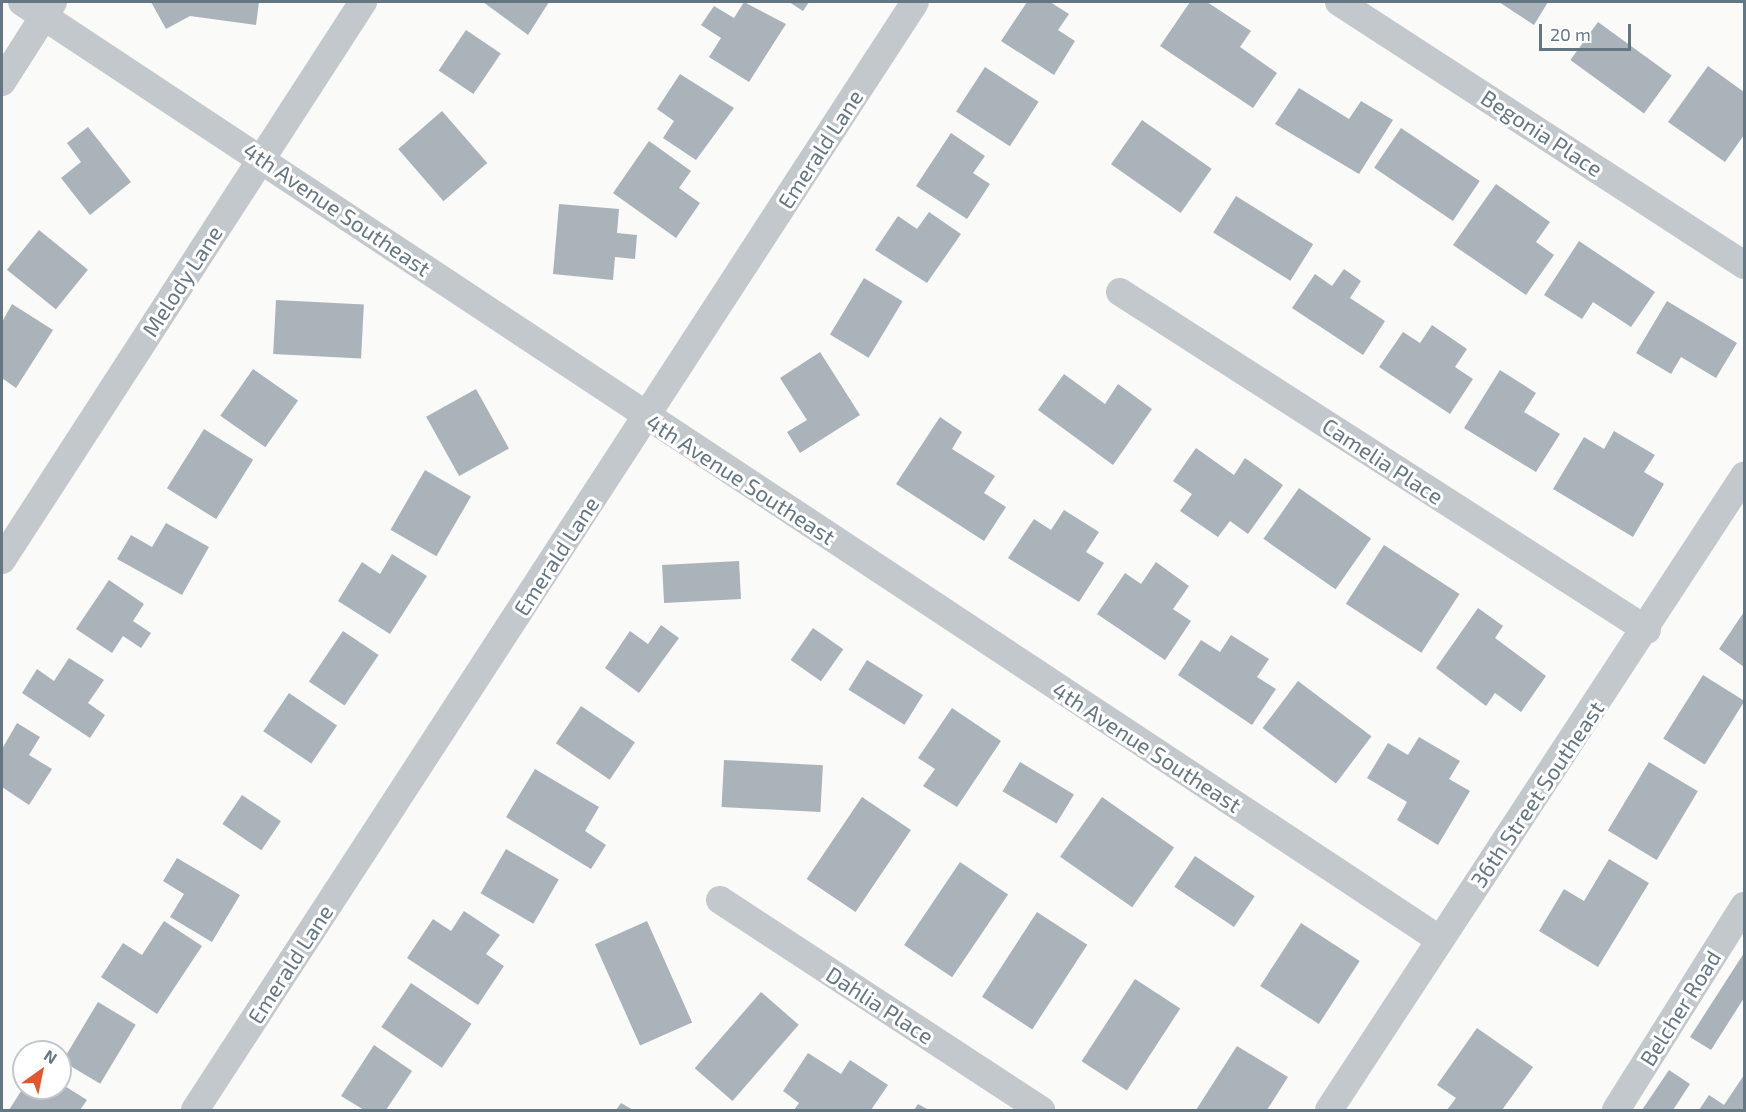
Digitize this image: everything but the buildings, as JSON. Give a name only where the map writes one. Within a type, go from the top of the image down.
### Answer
[{"type":"street","name":"Melody Lane","points":[[2,560],[363,2]]},
{"type":"street","name":"Emerald Lane","points":[[195,1110],[915,2]]},
{"type":"street","name":"Begonia Place","points":[[1339,2],[1744,265]]},
{"type":"street","name":"4th Avenue Southeast","points":[[40,6],[646,417],[1440,940]]},
{"type":"street","points":[[2,82],[40,6]]},
{"type":"street","name":"Camelia Place","points":[[1120,292],[1647,630]]},
{"type":"street","name":"36th Street Southeast","points":[[1329,1110],[1647,630],[1744,476]]},
{"type":"street","name":"Dahlia Place","points":[[720,900],[1041,1110]]},
{"type":"street","name":"Belcher Road","points":[[1616,1110],[1744,906]]}]
